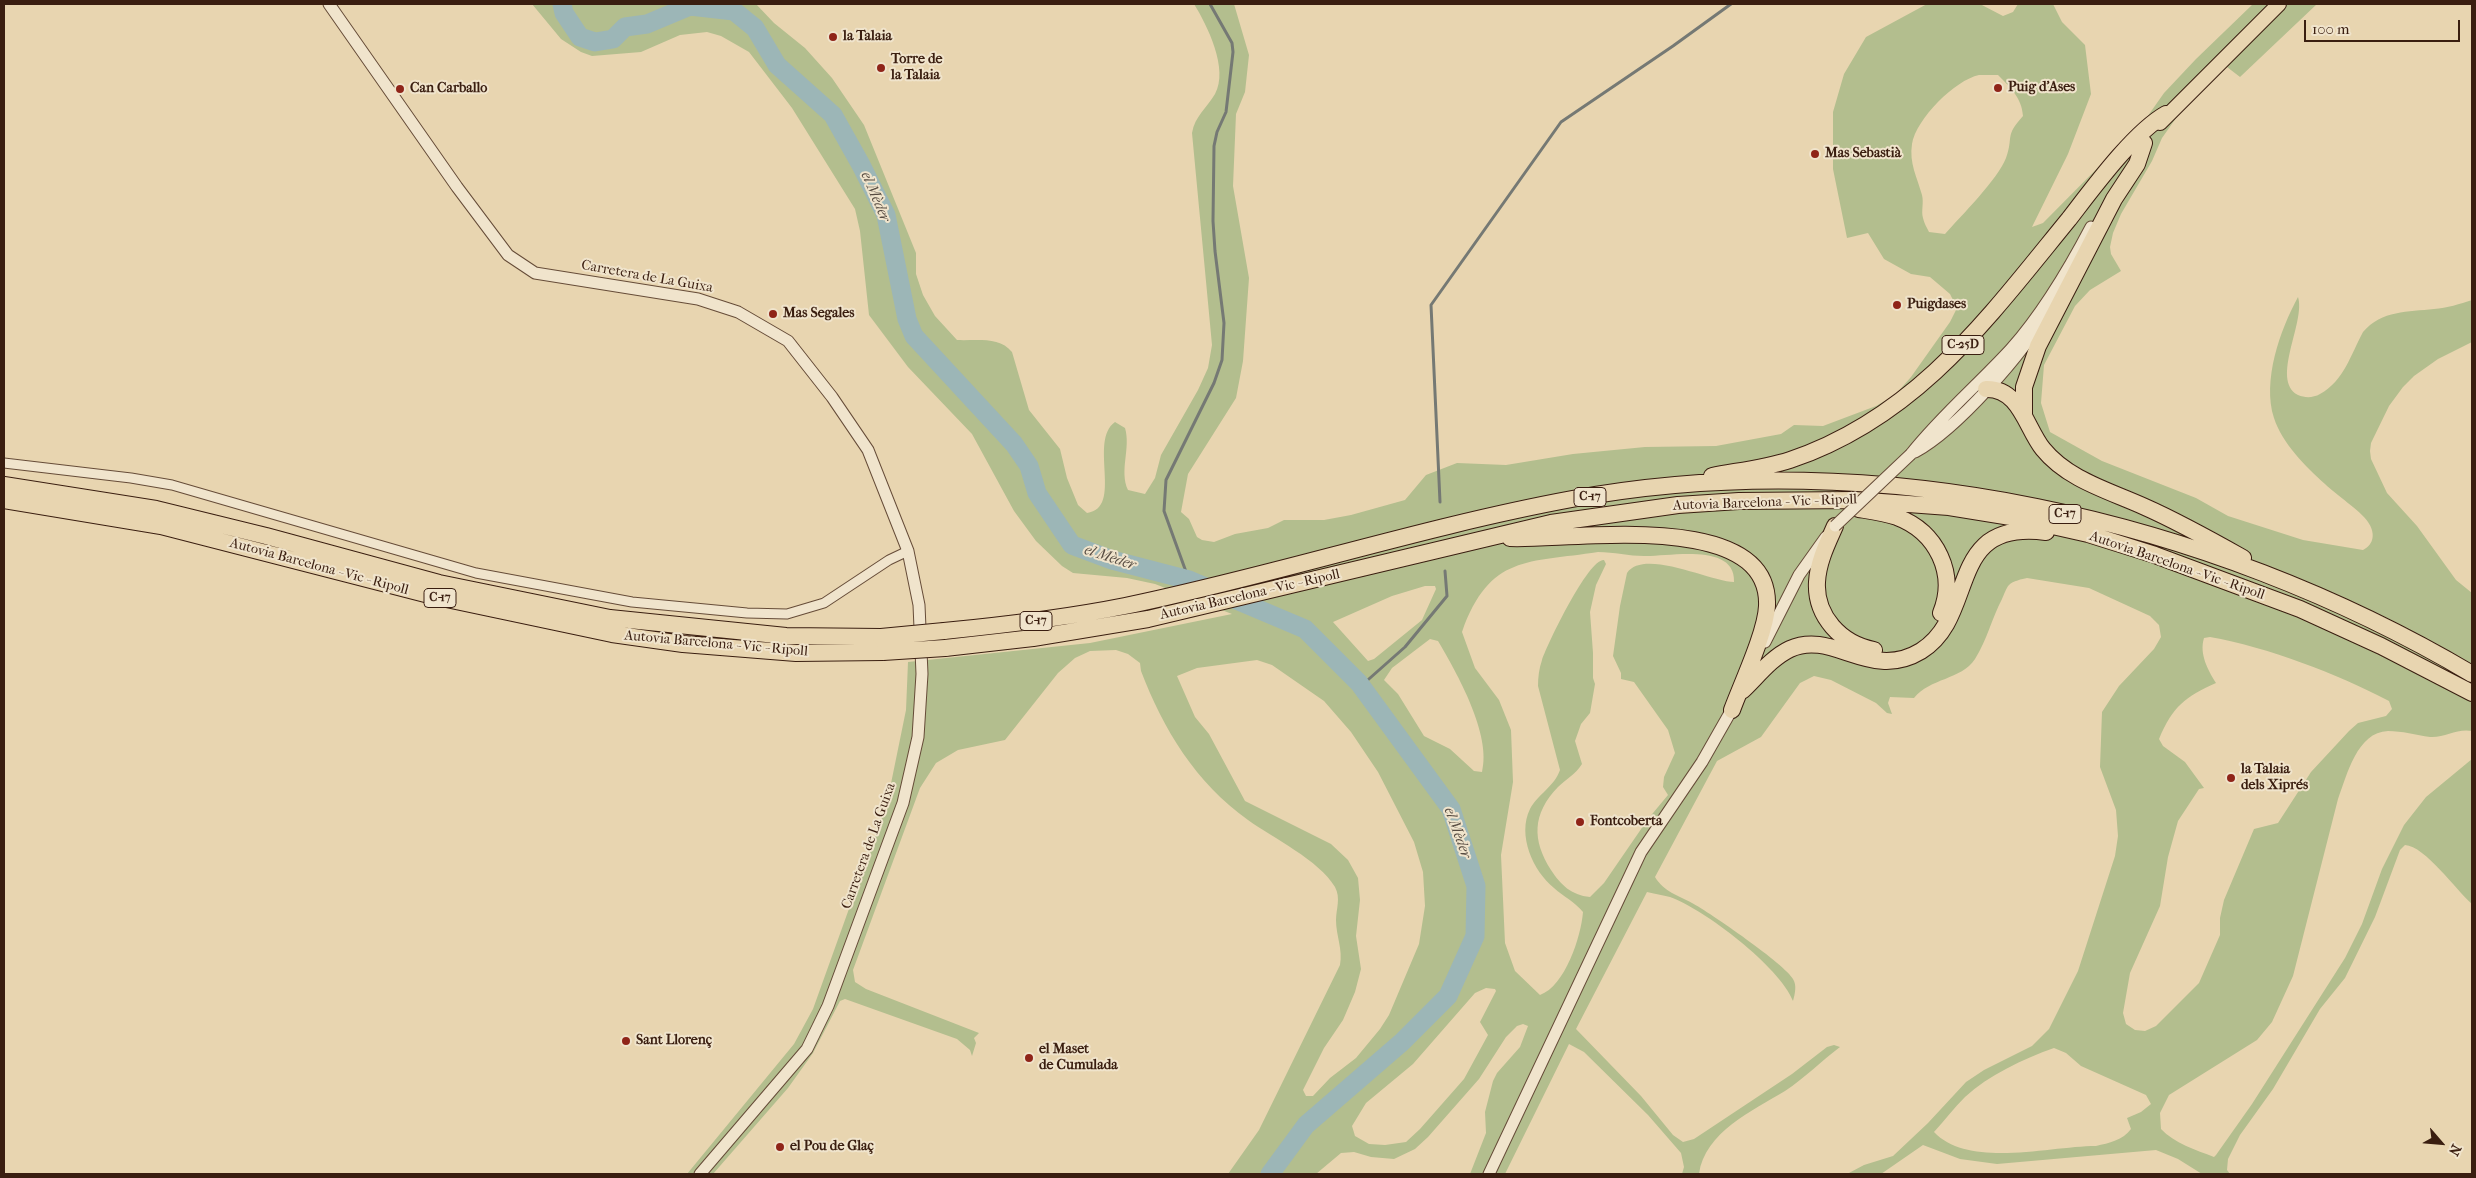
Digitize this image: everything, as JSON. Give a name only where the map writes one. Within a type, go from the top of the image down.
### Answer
[{"type":"highway","name":"C-25D","points":[[1696,484],[1701,478],[1789,460],[1820,447],[1875,419],[1910,394],[1954,355],[1994,310],[2107,171],[2155,120],[2166,114]]},
{"type":"highway","points":[[2024,418],[2024,387],[2038,346],[2114,199],[2137,164],[2144,143]]},
{"type":"highway","points":[[1986,389],[1999,390],[2016,402],[2042,448],[2067,471],[2177,523],[2273,576]]},
{"type":"highway","name":"Autovia Barcelona - Vic - Ripoll","points":[[944,640],[1126,605],[1270,571],[1451,524],[1574,499],[1643,489],[1696,484],[1778,482],[1849,484],[2008,500],[2145,534],[2273,576],[2338,603],[2472,674]]},
{"type":"highway","name":"Autovia Barcelona - Vic - Ripoll","points":[[4,485],[156,510],[266,536],[439,583],[610,618],[882,644]]},
{"type":"highway","name":"Autovia Barcelona - Vic - Ripoll","points":[[4,500],[161,526],[437,597],[612,634],[683,644],[796,653],[944,640],[1033,638],[1148,619],[1551,523],[1678,504],[1739,501],[1854,500],[1949,507],[2017,518],[2088,534],[2155,555],[2300,609],[2381,646],[2472,693]]},
{"type":"highway","points":[[1835,526],[1824,550],[1817,582],[1821,608],[1832,626],[1851,643],[1879,651],[1895,649],[1922,638],[1932,628],[1940,614],[1947,592],[1946,571],[1936,547],[1908,522],[1884,514],[1845,507],[1839,501]]},
{"type":"highway","points":[[1742,691],[1775,658],[1798,646],[1823,645],[1874,661],[1893,661],[1914,654],[1931,644],[1944,629],[1954,611],[1967,569],[1977,554],[1989,543],[2005,535],[2020,532],[2088,534]]},
{"type":"highway","points":[[1493,537],[1534,539],[1631,533],[1680,537],[1720,546],[1747,561],[1754,568],[1764,585],[1767,604],[1763,625],[1732,710]]},
{"type":"main road","name":"C-25D","points":[[2144,143],[2166,114],[2279,4]]},
{"type":"street","name":"Carretera de La Guixa","points":[[330,4],[457,187],[508,255],[535,273],[698,299],[724,306],[788,341],[832,397],[868,450],[908,551],[919,605],[922,674],[918,737],[903,803],[835,987],[807,1049],[700,1174]]},
{"type":"street","points":[[1489,1174],[1641,852],[1702,762],[1732,710],[1799,574],[1835,526],[1914,451],[1932,428],[2012,348],[2044,305],[2076,255],[2102,204],[2128,163],[2144,143]]},
{"type":"street","points":[[1914,451],[1929,444],[2013,360],[2042,321],[2071,270],[2076,255]]},
{"type":"street","points":[[4,463],[132,478],[172,485],[290,517],[476,573],[632,602],[737,612],[787,614],[824,602],[889,560],[908,551]]},
{"type":"green space","points":[[532,4],[756,4],[774,23],[805,48],[832,78],[864,125],[916,253],[916,274],[923,295],[935,316],[957,340],[994,341],[1007,347],[1012,352],[1029,410],[1060,449],[1067,478],[1078,505],[1087,513],[1098,508],[1103,499],[1105,487],[1104,444],[1108,431],[1115,422],[1125,428],[1127,443],[1125,475],[1128,490],[1145,494],[1155,478],[1161,455],[1198,390],[1208,368],[1212,345],[1192,133],[1198,117],[1215,94],[1219,84],[1219,72],[1215,48],[1205,23],[1194,4],[1234,4],[1249,55],[1245,92],[1236,114],[1233,186],[1249,278],[1243,361],[1236,398],[1188,474],[1181,512],[1189,519],[1197,537],[1214,542],[1235,534],[1268,528],[1284,520],[1324,520],[1351,515],[1405,500],[1426,475],[1457,463],[1506,465],[1573,454],[1645,447],[1716,446],[1781,434],[1794,425],[1823,426],[1876,406],[1895,395],[1911,377],[1950,322],[1957,308],[1950,294],[1930,277],[1911,274],[1884,259],[1868,233],[1847,238],[1833,169],[1833,112],[1844,74],[1866,37],[1927,4],[1980,4],[2003,16],[2013,12],[2018,4],[2053,4],[2062,22],[2085,45],[2091,94],[2068,154],[2032,227],[2043,223],[2145,120],[2164,93],[2196,59],[2253,4],[2317,4],[2240,77],[2227,67],[2186,104],[2162,138],[2152,161],[2121,214],[2113,233],[2110,247],[2111,254],[2121,271],[2090,290],[2075,306],[2044,365],[2041,403],[2050,432],[2102,461],[2196,498],[2228,516],[2303,540],[2363,550],[2370,544],[2373,538],[2368,522],[2303,462],[2283,436],[2274,418],[2270,388],[2272,372],[2279,340],[2291,310],[2298,297],[2299,308],[2290,350],[2287,377],[2290,388],[2298,395],[2312,397],[2328,389],[2335,382],[2346,366],[2363,332],[2378,320],[2396,313],[2444,308],[2472,300],[2472,342],[2438,359],[2414,376],[2403,387],[2389,406],[2371,443],[2370,451],[2371,459],[2387,493],[2417,526],[2456,580],[2472,593],[2472,731],[2467,730],[2430,737],[2388,731],[2377,733],[2361,747],[2350,767],[2338,799],[2293,976],[2272,1022],[2257,1040],[2169,1095],[2160,1113],[2161,1129],[2186,1146],[2214,1157],[2216,1155],[2252,1104],[2345,958],[2362,924],[2382,869],[2404,825],[2426,797],[2472,759],[2472,904],[2431,860],[2422,853],[2413,847],[2405,845],[2400,850],[2375,917],[2345,978],[2320,1009],[2273,1089],[2240,1135],[2228,1159],[2227,1170],[2230,1174],[2202,1174],[2178,1159],[2156,1150],[1997,1164],[1960,1159],[1923,1145],[1881,1174],[1847,1174],[1864,1165],[1893,1156],[1928,1123],[1966,1082],[1984,1070],[2032,1046],[2049,1029],[2078,971],[2115,856],[2118,836],[2116,810],[2100,767],[2102,712],[2119,686],[2154,649],[2161,637],[2159,625],[2150,616],[2089,588],[2025,578],[2008,586],[1983,644],[1969,666],[1954,675],[1928,686],[1914,698],[1890,697],[1888,703],[1892,714],[1887,713],[1876,703],[1831,680],[1814,676],[1800,683],[1761,737],[1717,761],[1655,877],[1667,890],[1701,908],[1777,962],[1793,979],[1795,993],[1793,1001],[1773,972],[1757,956],[1720,926],[1670,897],[1647,892],[1576,1029],[1641,1096],[1673,1135],[1683,1142],[1694,1139],[1792,1074],[1827,1047],[1834,1045],[1840,1047],[1785,1091],[1732,1124],[1710,1146],[1703,1159],[1699,1174],[1682,1174],[1684,1167],[1681,1153],[1648,1115],[1584,1052],[1569,1044],[1505,1174],[1470,1174],[1486,1133],[1485,1112],[1493,1081],[1497,1073],[1520,1047],[1528,1026],[1523,1024],[1517,1026],[1506,1037],[1479,1079],[1415,1149],[1394,1159],[1371,1157],[1354,1152],[1341,1153],[1316,1174],[1228,1174],[1259,1130],[1340,965],[1341,953],[1336,920],[1337,891],[1328,877],[1318,868],[1229,805],[1197,772],[1183,753],[1160,714],[1141,671],[1140,663],[1128,654],[1116,650],[1090,651],[1075,658],[1058,673],[1005,740],[958,750],[936,763],[920,788],[853,970],[855,982],[866,989],[979,1033],[974,1038],[976,1043],[972,1056],[970,1050],[957,1039],[845,999],[840,1001],[813,1053],[788,1088],[713,1174],[687,1174],[794,1044],[813,1009],[887,803],[906,710],[908,662],[1090,643],[1232,614],[1155,584],[1127,578],[1073,573],[1062,566],[1036,541],[1014,511],[972,434],[908,367],[869,315],[860,231],[855,209],[792,108],[749,52],[721,36],[707,32],[680,35],[641,52],[592,56],[581,52],[561,39]],"holes":[[[1979,75],[1998,75],[2018,98],[2023,116],[2013,128],[2002,167],[1987,187],[1945,234],[1929,232],[1922,215],[1923,198],[1913,164],[1912,144],[1915,134],[1929,112],[1948,92],[1959,84]],[[1598,552],[1644,556],[1698,554],[1712,556],[1724,561],[1732,569],[1734,582],[1723,581],[1662,565],[1648,564],[1636,566],[1627,573],[1613,656],[1621,673],[1621,679],[1634,682],[1668,730],[1675,753],[1664,777],[1663,787],[1668,795],[1648,819],[1604,883],[1590,897],[1572,892],[1563,885],[1551,870],[1540,848],[1538,827],[1539,817],[1549,797],[1582,764],[1575,741],[1581,724],[1590,713],[1595,684],[1593,678],[1590,612],[1596,585],[1606,564],[1604,560],[1597,563],[1588,573],[1569,603],[1552,637],[1541,663],[1538,686],[1560,770],[1554,781],[1530,809],[1526,819],[1526,841],[1529,852],[1546,881],[1583,912],[1575,947],[1564,971],[1557,982],[1540,995],[1515,971],[1505,943],[1501,855],[1513,782],[1511,730],[1499,700],[1475,668],[1462,632],[1473,607],[1485,588],[1499,575],[1514,567],[1551,558]],[[1425,586],[1435,586],[1436,589],[1422,620],[1374,659],[1368,661],[1333,622],[1392,596]],[[2210,637],[2255,647],[2302,663],[2348,681],[2389,701],[2392,709],[2386,716],[2358,723],[2311,772],[2278,823],[2254,829],[2224,900],[2220,918],[2220,935],[2199,983],[2156,1026],[2145,1031],[2135,1030],[2126,1024],[2123,1013],[2130,973],[2160,906],[2168,857],[2178,821],[2199,789],[2204,788],[2185,762],[2163,746],[2159,739],[2169,718],[2181,704],[2196,693],[2216,683],[2205,662],[2204,638]],[[1430,639],[1438,641],[1471,705],[1482,740],[1484,757],[1482,772],[1474,771],[1450,749],[1424,736],[1398,694],[1384,680],[1392,668]],[[1257,660],[1272,665],[1324,701],[1351,732],[1378,772],[1414,842],[1423,872],[1425,906],[1419,944],[1389,1015],[1380,1029],[1356,1058],[1330,1078],[1313,1096],[1306,1096],[1303,1090],[1324,1048],[1343,1020],[1355,992],[1361,969],[1356,936],[1360,900],[1358,878],[1348,860],[1331,844],[1245,801],[1209,734],[1195,717],[1177,676],[1197,668]],[[1486,988],[1495,989],[1496,991],[1480,1022],[1488,1035],[1464,1079],[1420,1129],[1406,1142],[1385,1145],[1369,1144],[1355,1136],[1352,1126],[1366,1103],[1413,1064],[1475,993]],[[2054,1048],[2066,1053],[2081,1066],[2146,1095],[2151,1104],[2141,1112],[2127,1118],[2131,1129],[2128,1133],[2111,1142],[2096,1146],[1989,1153],[1968,1150],[1949,1143],[1934,1132],[1974,1089],[2007,1068]]]},
{"type":"waterway","name":"el Mèder","points":[[562,4],[564,13],[580,37],[595,42],[613,39],[625,27],[647,24],[690,6],[734,11],[755,28],[777,65],[833,115],[861,165],[886,215],[907,319],[914,336],[1014,444],[1029,466],[1037,493],[1072,545],[1112,560],[1189,580],[1305,629],[1359,683],[1451,809],[1476,886],[1475,936],[1448,996],[1402,1042],[1306,1125],[1270,1174]]},
{"type":"waterway","points":[[1189,580],[1164,511],[1166,480],[1214,383],[1222,360],[1224,323],[1213,221],[1214,146],[1217,132],[1226,112],[1233,52],[1232,43],[1210,4]]},
{"type":"waterway","points":[[1440,502],[1431,305],[1561,122],[1731,4]]},
{"type":"waterway","points":[[1361,686],[1405,647],[1447,596],[1445,571]]},
{"type":"place","name":"la Talaia","points":[[833,37]]},
{"type":"place","name":"Torre de la Talaia","points":[[881,68]]},
{"type":"place","name":"Puig d'Ases","points":[[1998,88]]},
{"type":"place","name":"Can Carballo","points":[[400,89]]},
{"type":"place","name":"Mas Sebastià","points":[[1815,154]]},
{"type":"place","name":"Puigdases","points":[[1897,305]]},
{"type":"place","name":"Mas Segales","points":[[773,314]]},
{"type":"place","name":"la Talaia dels Xiprés","points":[[2231,778]]},
{"type":"place","name":"Fontcoberta","points":[[1580,822]]},
{"type":"place","name":"Sant Llorenç","points":[[626,1041]]},
{"type":"place","name":"el Maset de Cumulada","points":[[1029,1058]]},
{"type":"place","name":"el Pou de Glaç","points":[[780,1147]]}]
